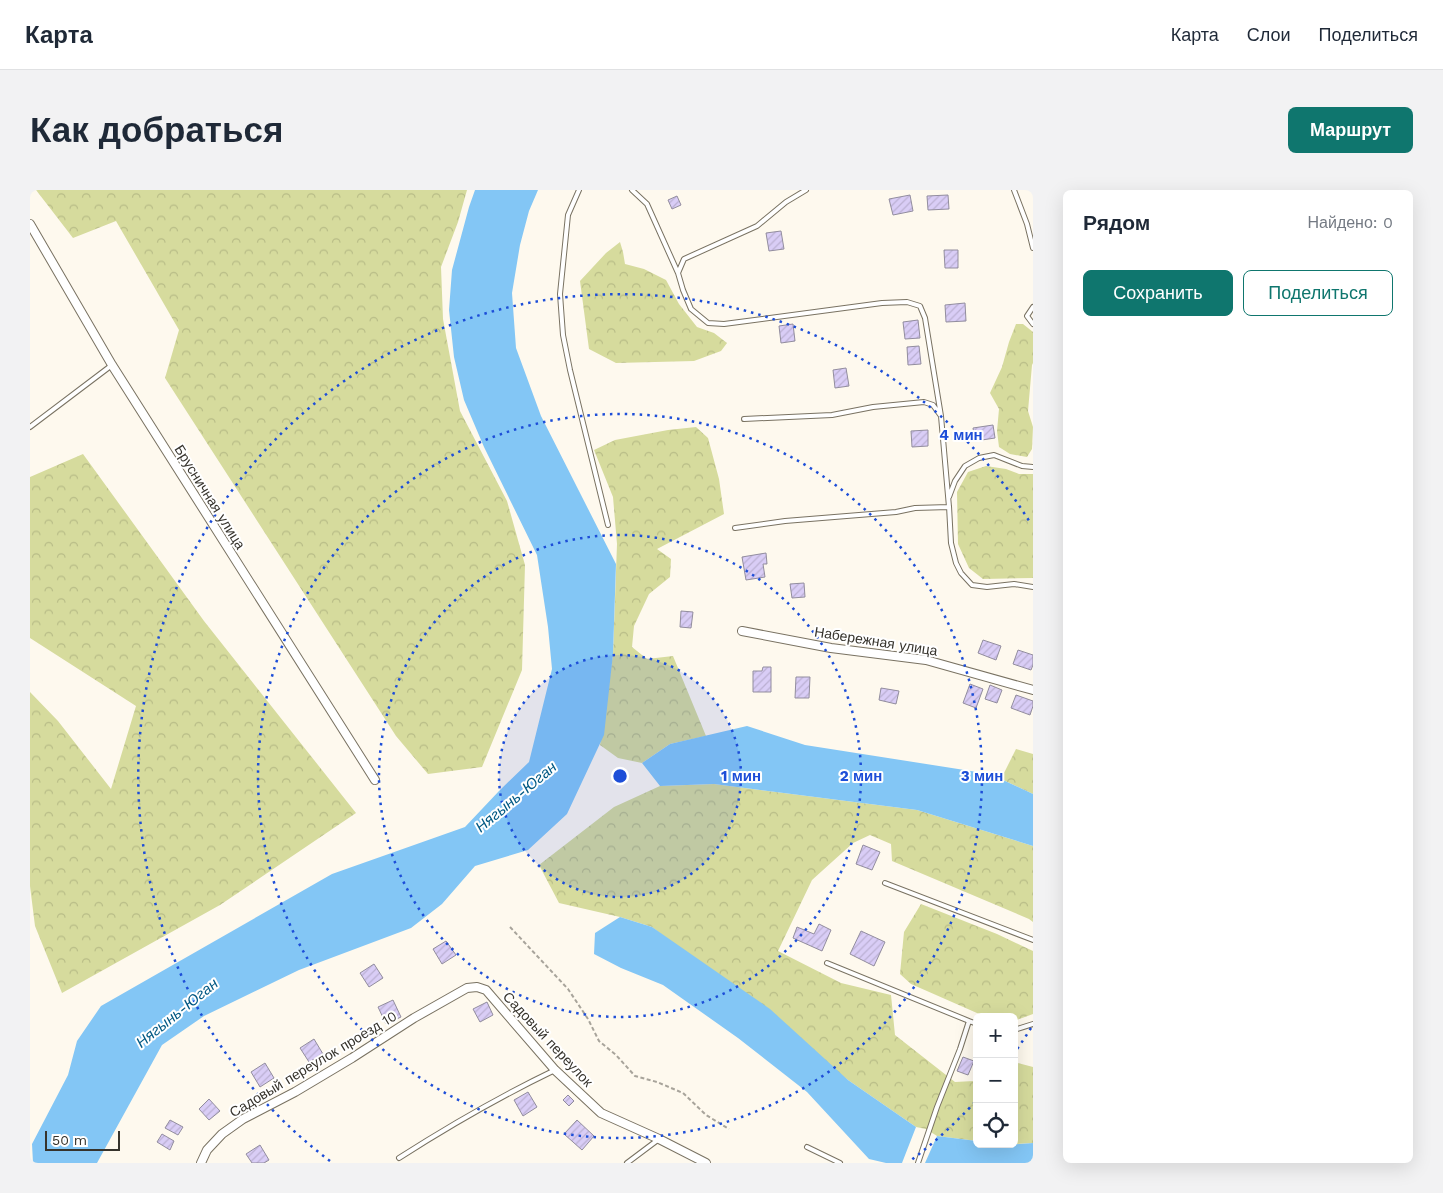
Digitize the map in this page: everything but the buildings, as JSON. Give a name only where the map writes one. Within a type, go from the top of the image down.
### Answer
[{"type":"street","name":"Брусничная улица","points":[[30,224],[112,365],[375,780]]},
{"type":"street","name":"Набережная улица","points":[[742,631],[831,648],[926,660],[1033,690]]},
{"type":"street","name":"Садовый переулок","points":[[477,987],[486,990],[555,1070],[601,1113],[660,1139],[706,1163]]},
{"type":"street","name":"Садовый переулок проезд 10","points":[[201,1163],[207,1150],[222,1134],[243,1119],[296,1092],[414,1018],[467,988],[477,987]]},
{"type":"lane","points":[[579,190],[568,215],[567,224],[560,294],[563,335],[608,524]]},
{"type":"lane","points":[[632,190],[647,204],[678,273],[691,309],[708,323],[724,324],[882,303],[907,302],[920,306],[926,318],[941,416],[951,543],[956,563],[961,574],[972,585],[987,587],[1014,584],[1033,587]]},
{"type":"lane","points":[[678,273],[684,259],[757,226],[786,202],[806,190]]},
{"type":"lane","points":[[1014,190],[1027,224],[1033,248]]},
{"type":"lane","points":[[1033,307],[1027,316],[1033,324]]},
{"type":"lane","points":[[30,427],[112,365]]},
{"type":"lane","points":[[744,419],[832,415],[872,407],[924,402],[933,405],[941,416]]},
{"type":"lane","points":[[949,507],[949,498],[955,480],[965,466],[979,458],[994,455],[1022,466],[1033,467]]},
{"type":"lane","points":[[735,528],[785,521],[896,512],[915,508],[949,507]]},
{"type":"lane","points":[[885,883],[1033,940]]},
{"type":"lane","points":[[827,963],[973,1022]]},
{"type":"lane","points":[[918,1163],[969,1021]]},
{"type":"lane","points":[[1018,1029],[1033,1024]]},
{"type":"lane","points":[[399,1158],[442,1130],[498,1098],[555,1070]]},
{"type":"lane","points":[[628,1163],[660,1139]]},
{"type":"lane","points":[[807,1147],[840,1163]]},
{"type":"path","points":[[510,926],[568,989],[588,1019],[599,1041],[616,1055],[635,1076],[657,1082],[682,1093],[706,1115],[729,1129]]},
{"type":"green space","points":[[36,190],[467,190],[458,222],[441,267],[443,319],[460,411],[507,501],[525,565],[522,670],[482,767],[428,774],[396,736],[165,378],[179,330],[116,221],[73,238]]},
{"type":"green space","points":[[620,242],[625,264],[644,269],[666,280],[679,304],[697,327],[714,333],[727,343],[721,351],[694,361],[616,363],[589,349],[580,281],[606,253]]},
{"type":"green space","points":[[1016,324],[1023,324],[1033,332],[1033,363],[1028,411],[1033,427],[1032,449],[1027,457],[1010,454],[999,447],[997,431],[999,409],[990,393],[1002,367]]},
{"type":"green space","points":[[696,427],[708,438],[719,479],[724,514],[657,549],[671,559],[670,577],[649,594],[634,626],[632,647],[647,659],[673,656],[706,736],[670,744],[642,763],[618,758],[600,745],[613,654],[617,544],[613,497],[594,450],[615,440]]},
{"type":"green space","points":[[83,454],[204,621],[356,813],[220,905],[62,993],[35,926],[30,886],[30,692],[58,721],[111,789],[136,706],[30,638],[30,477]]},
{"type":"green space","points":[[986,466],[1006,469],[1019,474],[1033,474],[1033,578],[983,579],[969,568],[958,544],[957,492],[968,472]]},
{"type":"green space","points":[[1016,749],[1033,754],[1033,794],[1001,779]]},
{"type":"green space","points":[[714,784],[917,810],[1033,846],[1033,922],[892,861],[891,844],[870,835],[853,843],[812,880],[778,951],[841,983],[891,995],[895,1035],[955,1082],[973,1081],[973,1140],[937,1136],[926,1129],[916,1127],[848,1080],[652,927],[620,917],[559,903],[539,865],[614,807],[660,786]]},
{"type":"green space","points":[[921,904],[997,934],[1033,951],[1033,1014],[1018,1020],[1018,1013],[977,1013],[911,984],[900,974],[904,932]]},
{"type":"green space","points":[[1018,1063],[1033,1067],[1033,1143],[1018,1144]]},
{"type":"water","name":"Нягынь-Юган","points":[[475,190],[538,190],[529,211],[520,245],[512,293],[516,348],[541,416],[616,564],[613,654],[604,735],[567,814],[528,850],[475,866],[442,904],[411,928],[299,970],[204,1016],[162,1045],[97,1163],[33,1163],[32,1144],[68,1075],[77,1041],[101,1006],[332,874],[465,827],[529,762],[552,669],[548,627],[537,555],[484,447],[464,400],[454,357],[449,310],[452,270]]},
{"type":"water","points":[[747,726],[805,745],[990,774],[1033,794],[1033,846],[917,810],[714,784],[660,786],[642,763],[670,744]]},
{"type":"water","points":[[620,917],[652,927],[770,1009],[848,1080],[916,1127],[902,1163],[886,1163],[869,1159],[807,1092],[738,1038],[663,985],[621,968],[594,954],[595,933]]},
{"type":"water","points":[[937,1136],[973,1140],[973,1148],[1018,1148],[1018,1144],[1033,1143],[1033,1163],[925,1163]]}]
